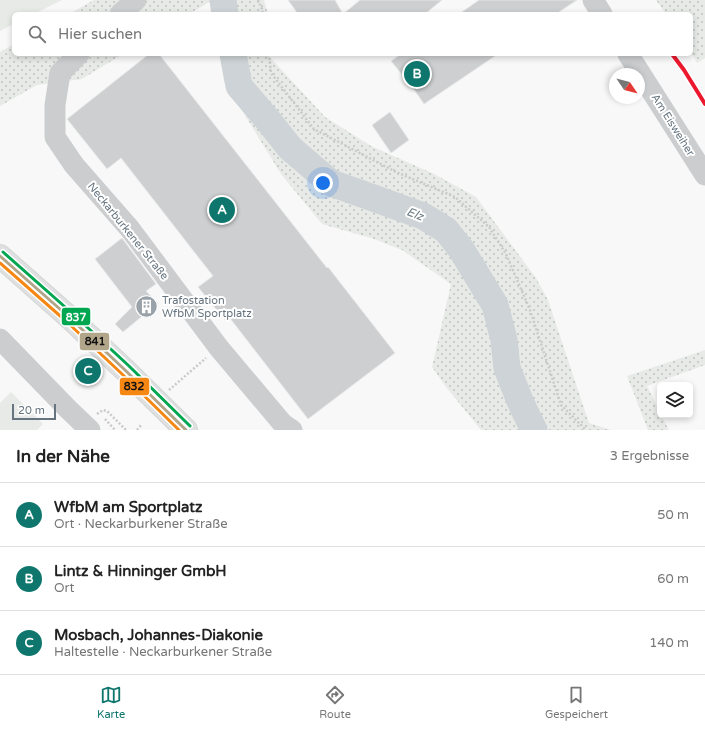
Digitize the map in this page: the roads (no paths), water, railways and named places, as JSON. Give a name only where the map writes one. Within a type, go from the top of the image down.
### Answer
[{"type":"main road","points":[[0,256],[125,370],[186,430]]},
{"type":"street","points":[[122,12],[136,0]]},
{"type":"street","points":[[593,0],[601,12]]},
{"type":"street","name":"Neckarburkener Straße","points":[[77,56],[60,73],[55,105],[55,137],[74,165],[130,229],[219,348],[283,424],[292,430]]},
{"type":"street","name":"Am Eisweiher","points":[[629,56],[705,175]]},
{"type":"street","points":[[0,339],[68,409],[94,421]]},
{"type":"waterway","name":"Elz","points":[[223,0],[225,12]]},
{"type":"waterway","name":"Elz","points":[[233,56],[239,86],[290,148],[331,183],[423,216],[446,230],[461,249],[495,305],[504,340],[507,368],[520,401],[534,430]]},
{"type":"place","name":"Lintz & Hinninger GmbH","points":[[417,74]]},
{"type":"place","name":"WfbM am Sportplatz","points":[[222,210]]},
{"type":"place","name":"Trafostation WfbM Sportplatz","points":[[147,306]]},
{"type":"place","name":"Mosbach, Johannes-Diakonie","points":[[88,371]]}]
